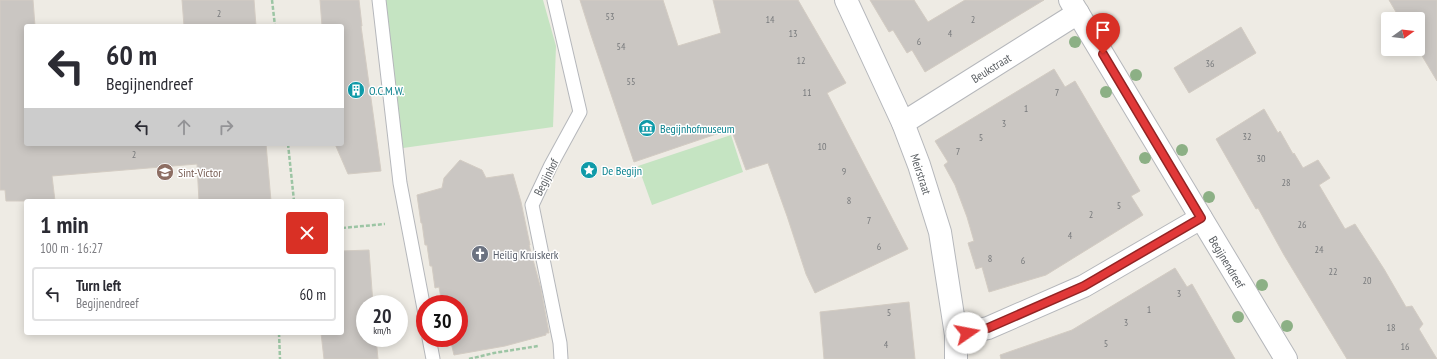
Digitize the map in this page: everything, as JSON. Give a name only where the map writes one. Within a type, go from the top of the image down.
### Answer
[{"type":"street","name":"Meirstraat","points":[[846,0],[903,124],[919,165],[940,232],[956,335],[956,359]]},
{"type":"street","name":"Beukstraat","points":[[903,124],[1074,7]]},
{"type":"street","name":"Begijnendreef","points":[[1074,7],[1286,359]]},
{"type":"street","points":[[956,335],[988,328],[1084,286],[1201,218]]},
{"type":"lane","points":[[379,0],[400,183],[421,295]]},
{"type":"lane","name":"Begijnhof","points":[[554,0],[580,112],[532,205],[560,343],[561,359]]},
{"type":"lane","points":[[431,347],[433,359]]},
{"type":"path","points":[[272,0],[275,24]]},
{"type":"path","points":[[288,146],[294,199]]},
{"type":"path","points":[[344,228],[389,224],[407,218]]},
{"type":"path","points":[[279,335],[280,359]]},
{"type":"path","points":[[468,359],[494,353],[560,343]]},
{"type":"green space","points":[[384,0],[543,0],[556,46],[553,127],[403,148]]},
{"type":"green space","points":[[731,135],[743,172],[652,205],[638,166]]},
{"type":"building","points":[[0,0],[33,0],[35,24],[24,24],[24,146],[266,146],[271,199],[199,199],[197,164],[52,176],[55,199],[24,199],[24,201],[6,201],[5,190],[0,190]]},
{"type":"building","points":[[182,0],[254,0],[256,24],[184,24]]},
{"type":"building","name":"O.C.M.W.","points":[[320,0],[359,0],[361,26],[381,171],[348,174],[336,146],[344,146],[344,24],[322,24]]},
{"type":"building","points":[[580,0],[663,0],[678,46],[721,33],[713,0],[798,0],[846,83],[827,93],[908,249],[815,293],[806,274],[768,163],[746,170],[731,129],[634,162]]},
{"type":"building","points":[[870,0],[914,0],[928,22],[965,0],[1044,0],[925,72],[912,50],[907,53],[893,30],[889,32]]},
{"type":"building","points":[[1389,0],[1437,0],[1437,81],[1422,56],[1425,56],[1425,12],[1396,12]]},
{"type":"building","points":[[1241,27],[1256,53],[1189,93],[1174,68]]},
{"type":"building","points":[[1054,69],[1065,87],[1075,81],[1140,191],[1131,196],[1143,215],[1046,275],[989,292],[982,267],[976,269],[968,243],[974,241],[955,185],[944,165],[948,162],[935,141]]},
{"type":"building","points":[[1264,109],[1278,133],[1280,131],[1303,168],[1318,160],[1330,178],[1319,185],[1345,229],[1355,224],[1406,307],[1412,306],[1423,324],[1419,329],[1437,359],[1347,359],[1284,255],[1258,208],[1256,209],[1216,139]]},
{"type":"building","name":"Heilig Kruiskerk","points":[[460,160],[482,170],[486,178],[513,174],[521,202],[529,245],[541,289],[549,333],[546,333],[546,335],[505,346],[454,355],[452,347],[468,347],[468,295],[440,295],[439,287],[435,288],[432,266],[430,266],[427,245],[425,245],[417,195],[442,188],[444,178]]},
{"type":"building","points":[[369,250],[372,295],[356,295],[356,347],[377,347],[378,359],[324,359],[321,335],[344,335],[344,251]]},
{"type":"building","points":[[1175,268],[1187,287],[1192,284],[1235,359],[1001,359],[1000,355],[1072,330]]},
{"type":"building","points":[[909,302],[915,359],[824,359],[820,312]]},
{"type":"place","name":"O.C.M.W.","points":[[356,90]]},
{"type":"place","name":"Begijnhofmuseum","points":[[647,128]]},
{"type":"place","name":"De Begijn","points":[[589,170]]},
{"type":"place","name":"Sint-Victor","points":[[165,172]]},
{"type":"place","name":"Heilig Kruiskerk","points":[[480,254]]},
{"type":"route","points":[[967,333],[988,328],[1084,286],[1201,218],[1103,54]]}]
